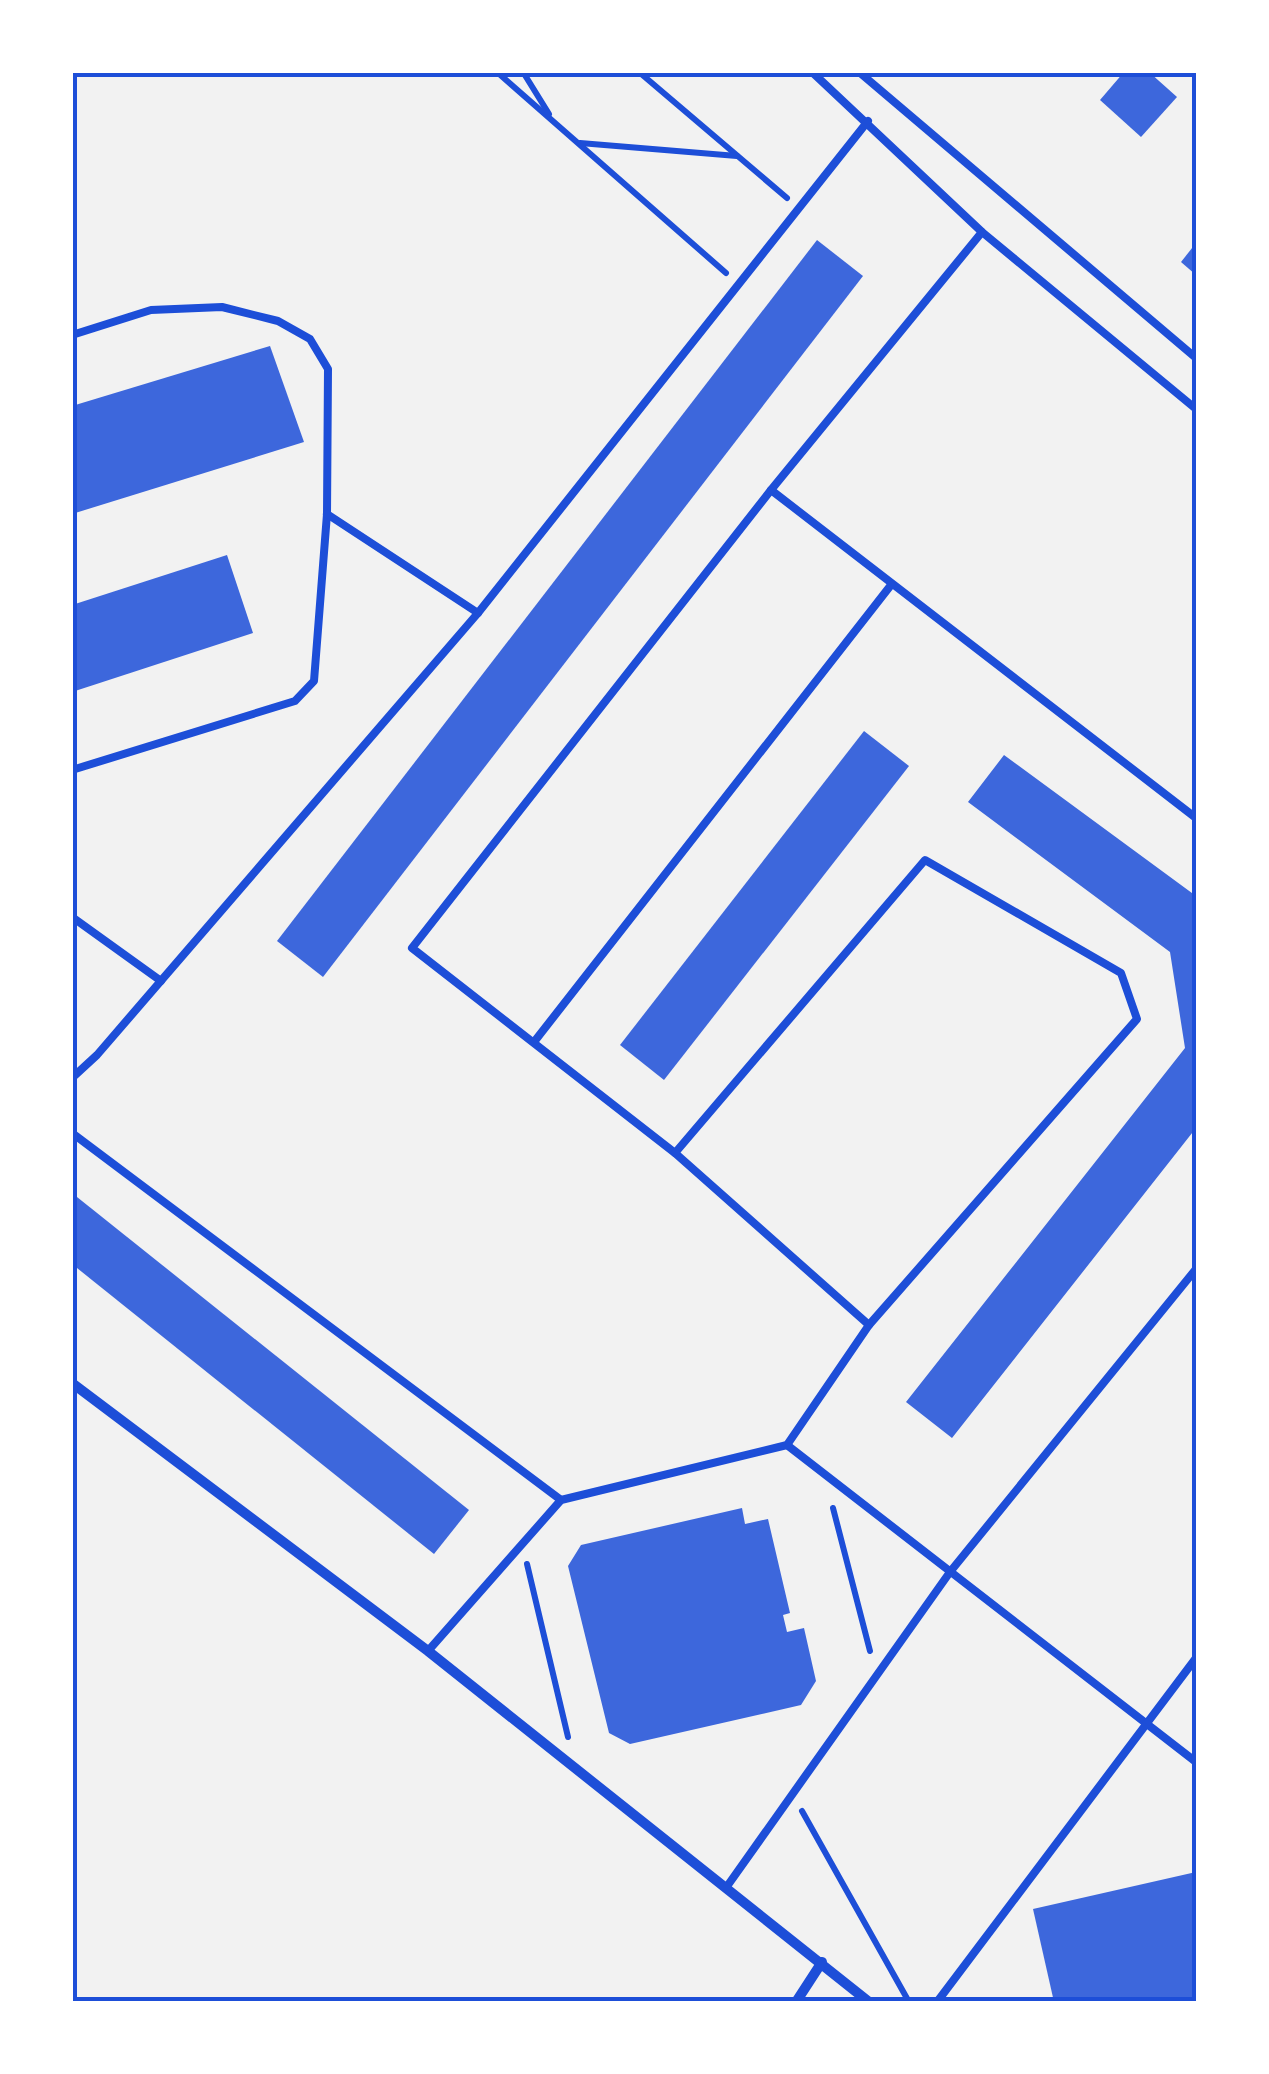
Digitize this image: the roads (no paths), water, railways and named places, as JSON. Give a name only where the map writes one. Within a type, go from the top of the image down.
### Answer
[{"type":"street","points":[[72,1383],[575,1765],[728,1884],[869,2002]]},
{"type":"street","points":[[796,2002],[822,1962]]},
{"type":"lane","points":[[812,72],[982,232],[1196,408]]},
{"type":"lane","points":[[859,72],[1196,358]]},
{"type":"lane","points":[[72,1078],[161,981],[478,613],[868,121]]},
{"type":"lane","points":[[869,1324],[675,1153],[412,948],[771,490],[982,232]]},
{"type":"lane","points":[[72,334],[151,310],[222,306],[278,321],[310,339],[328,370],[328,514],[314,681],[295,701],[72,770]]},
{"type":"lane","points":[[771,490],[1196,818]]},
{"type":"lane","points":[[328,514],[478,613]]},
{"type":"lane","points":[[534,1042],[891,585]]},
{"type":"lane","points":[[428,1651],[561,1500],[787,1445],[869,1324],[1137,1019],[1120,973],[925,860],[675,1153]]},
{"type":"lane","points":[[72,917],[161,981]]},
{"type":"lane","points":[[72,1132],[561,1500]]},
{"type":"lane","points":[[728,1884],[950,1572],[1196,1269]]},
{"type":"lane","points":[[787,1445],[1196,1762]]},
{"type":"lane","points":[[937,2002],[1196,1658]]}]
